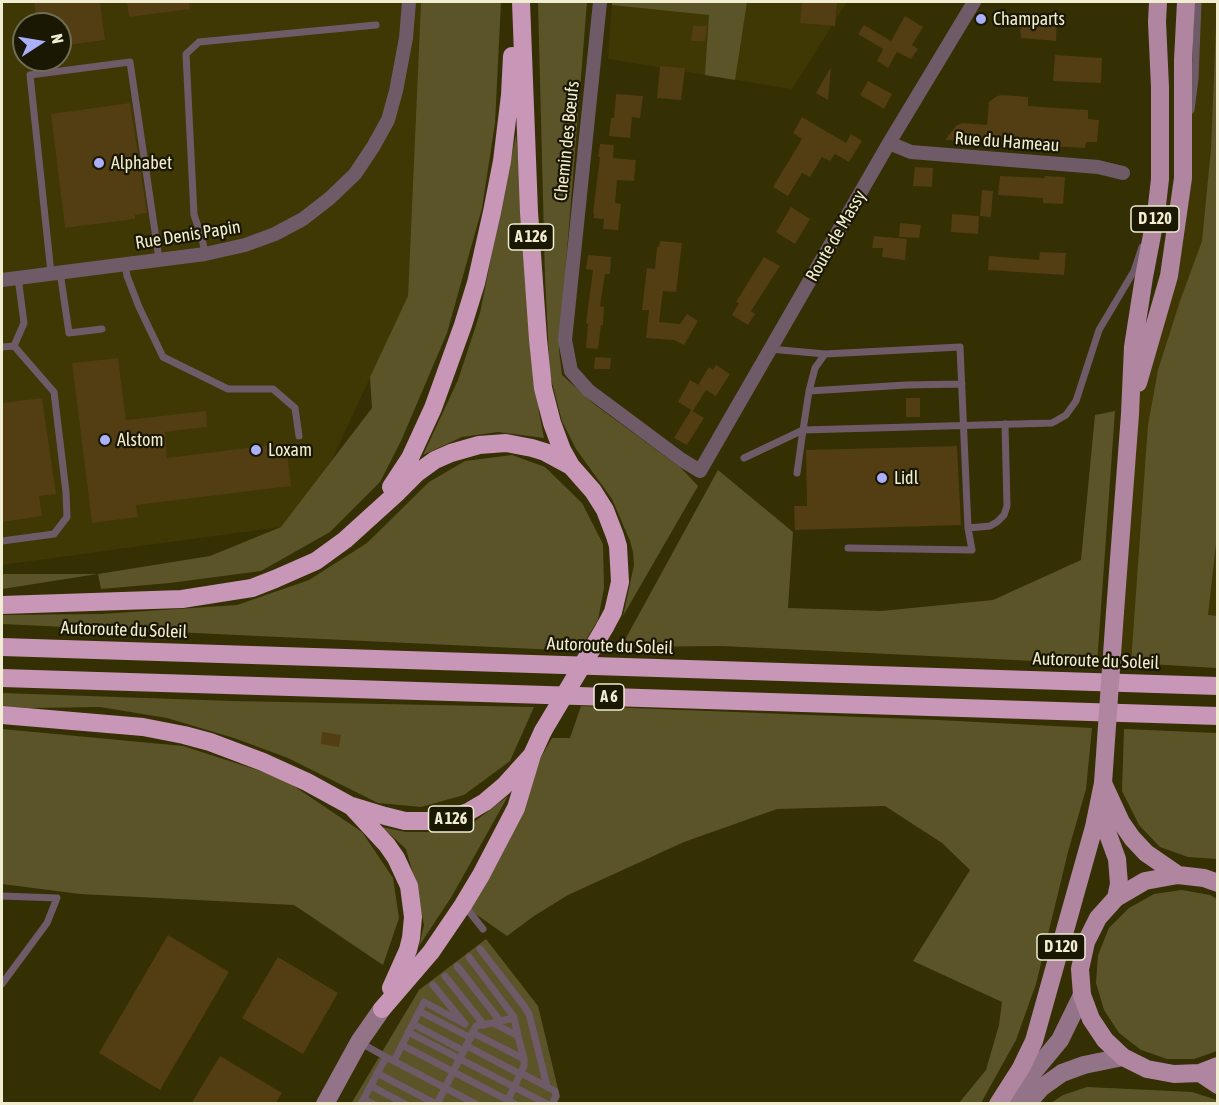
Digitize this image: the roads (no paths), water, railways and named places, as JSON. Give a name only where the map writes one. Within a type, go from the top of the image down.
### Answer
[{"type":"highway","name":"A 126","points":[[2,605],[182,599],[252,588],[316,561],[345,540],[369,518],[403,471],[417,444],[447,371],[476,283],[492,212],[506,128],[510,95],[512,2]]},
{"type":"highway","name":"A 126","points":[[2,715],[143,727],[184,735],[228,748],[263,762],[349,805],[405,821],[428,822],[450,819],[468,812],[485,802],[504,786],[532,755],[543,731],[606,627],[613,612],[620,582],[618,546],[611,523],[593,491],[562,450],[543,388],[529,212],[521,2]]},
{"type":"highway","points":[[369,518],[427,466],[465,448],[493,443],[518,444],[545,453],[572,466]]},
{"type":"highway","name":"Autoroute du Soleil","points":[[2,647],[1218,686]]},
{"type":"highway","name":"A 6","points":[[2,678],[1218,716]]},
{"type":"highway","points":[[382,1009],[431,952],[463,905],[511,820],[532,755]]},
{"type":"highway","points":[[349,805],[387,845],[409,886],[413,928],[408,950],[382,1009]]},
{"type":"main road","name":"D 120","points":[[1116,898],[1119,884],[1117,859],[1105,826],[1103,783],[1133,347],[1160,179],[1158,2]]},
{"type":"main road","name":"D 120","points":[[1130,414],[1169,276],[1183,178],[1183,60],[1186,2]]},
{"type":"main road","name":"D 120","points":[[1103,783],[1121,822],[1132,838],[1146,853],[1178,875]]},
{"type":"main road","name":"D 120","points":[[998,1104],[1021,1068],[1034,1041],[1091,838],[1103,783]]},
{"type":"main road","points":[[1218,883],[1204,878],[1178,875],[1145,881],[1116,898],[1098,918],[1086,942],[1080,969],[1082,995],[1091,1019],[1105,1040],[1123,1057],[1147,1069],[1174,1074],[1209,1070],[1218,1085]]},
{"type":"main road","points":[[1004,1104],[1060,1040],[1082,995]]},
{"type":"main road","points":[[324,1104],[359,1042],[382,1009]]},
{"type":"main road","points":[[1027,1104],[1041,1088],[1062,1073],[1084,1065],[1123,1057]]},
{"type":"street","name":"Rue Denis Papin","points":[[2,279],[205,254],[245,245],[275,234],[303,219],[355,174],[388,120],[406,38],[409,2]]},
{"type":"street","name":"Chemin des Bœufs","points":[[600,2],[565,340],[571,371],[588,390],[700,471]]},
{"type":"street","name":"Route de Massy","points":[[700,471],[889,143],[974,2]]},
{"type":"street","name":"Rue du Hameau","points":[[889,143],[911,152],[1098,167],[1123,173]]},
{"type":"lane","points":[[1183,178],[1195,79],[1198,2]]},
{"type":"lane","points":[[205,254],[194,215],[186,54],[200,42],[376,25]]},
{"type":"lane","points":[[102,330],[69,333],[56,273],[30,75],[130,62],[159,260]]},
{"type":"lane","points":[[744,458],[803,430],[1052,423],[1066,415],[1076,401],[1099,330],[1134,271],[1156,214]]},
{"type":"lane","points":[[125,264],[127,276],[139,307],[163,357],[228,389],[273,389],[296,408],[299,436]]},
{"type":"lane","points":[[14,346],[24,323],[18,277]]},
{"type":"lane","points":[[2,347],[14,346]]},
{"type":"lane","points":[[2,541],[54,534],[67,517],[54,392],[14,346]]},
{"type":"lane","points":[[770,350],[825,354],[960,347],[968,528],[972,550],[848,548]]},
{"type":"lane","points":[[797,473],[814,368],[825,354]]},
{"type":"lane","points":[[809,391],[962,384]]},
{"type":"lane","points":[[968,528],[990,526],[1004,515],[1007,506],[1005,424]]},
{"type":"lane","points":[[2,896],[57,898],[47,923],[2,984]]},
{"type":"lane","points":[[463,905],[483,929]]},
{"type":"lane","points":[[480,949],[529,1014],[547,1086]]},
{"type":"lane","points":[[469,957],[514,1018],[524,1066],[506,1102]]},
{"type":"lane","points":[[457,966],[496,1022],[518,1036]]},
{"type":"lane","points":[[445,976],[484,1025]]},
{"type":"lane","points":[[433,985],[473,1034]]},
{"type":"lane","points":[[394,1061],[424,1002],[465,1024]]},
{"type":"lane","points":[[377,1073],[437,1104],[476,1026],[514,1018],[526,1008]]},
{"type":"lane","points":[[419,1011],[524,1059]]},
{"type":"lane","points":[[412,1024],[547,1086],[555,1091],[556,1096],[552,1104]]},
{"type":"lane","points":[[408,1032],[547,1104]]},
{"type":"lane","points":[[359,1042],[476,1104]]},
{"type":"lane","points":[[402,1045],[506,1102],[515,1104]]},
{"type":"lane","points":[[373,1104],[363,1101],[386,1057]]},
{"type":"lane","points":[[370,1086],[405,1104]]},
{"type":"place","name":"Champarts","points":[[981,19]]},
{"type":"place","name":"Alphabet","points":[[99,163]]},
{"type":"place","name":"Alstom","points":[[105,440]]},
{"type":"place","name":"Loxam","points":[[256,450]]},
{"type":"place","name":"Lidl","points":[[882,478]]}]
